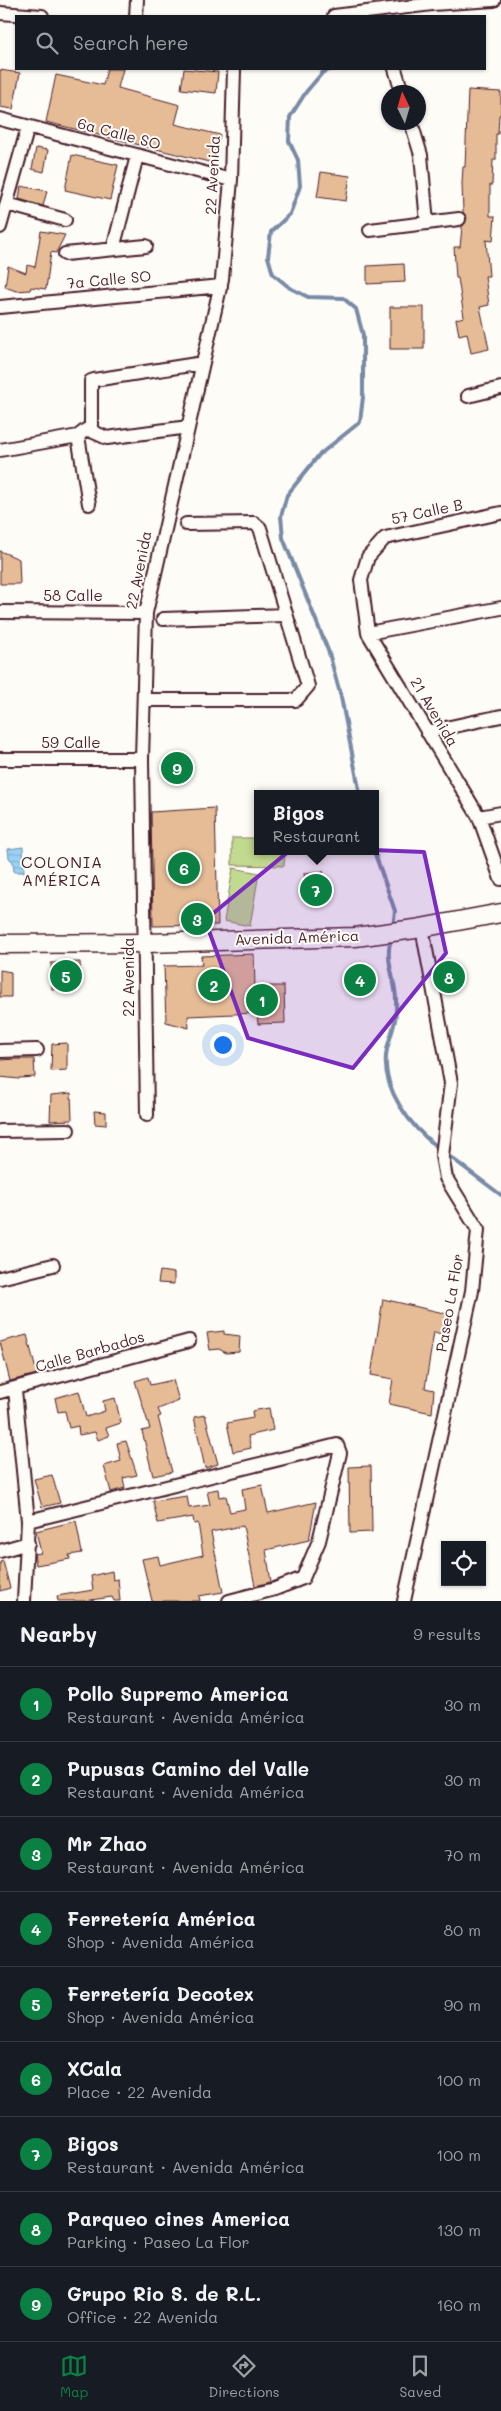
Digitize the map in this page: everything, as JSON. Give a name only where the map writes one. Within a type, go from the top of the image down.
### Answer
[{"type":"main road","name":"Avenida América","points":[[0,944],[146,943],[355,937],[418,929],[501,913]]},
{"type":"street","points":[[136,15],[137,0]]},
{"type":"street","points":[[356,15],[379,14],[432,4],[494,0]]},
{"type":"street","points":[[0,13],[28,15]]},
{"type":"street","name":"22 Avenida","points":[[147,1115],[142,758],[146,612],[221,286],[231,180],[234,70]]},
{"type":"street","points":[[395,70],[400,85]]},
{"type":"street","name":"6a Calle SO","points":[[0,119],[231,180]]},
{"type":"street","points":[[0,227],[28,127]]},
{"type":"street","points":[[413,130],[421,156],[427,223]]},
{"type":"street","points":[[113,249],[137,156]]},
{"type":"street","points":[[7,204],[65,220]]},
{"type":"street","points":[[370,230],[459,219]]},
{"type":"street","points":[[65,254],[146,246]]},
{"type":"street","name":"7a Calle SO","points":[[0,307],[221,286]]},
{"type":"street","points":[[89,504],[84,433],[91,426],[92,380],[203,363]]},
{"type":"street","points":[[468,396],[501,388]]},
{"type":"street","points":[[0,450],[84,433],[107,438],[188,427]]},
{"type":"street","name":"57 Calle B","points":[[368,556],[385,538],[501,513]]},
{"type":"street","points":[[144,700],[296,700],[308,686],[260,528],[254,523],[186,524]]},
{"type":"street","name":"21 Avenida","points":[[368,556],[361,580],[368,633],[479,817],[501,879]]},
{"type":"street","points":[[368,633],[501,608]]},
{"type":"street","name":"58 Calle","points":[[0,612],[146,612]]},
{"type":"street","points":[[163,619],[286,616]]},
{"type":"street","points":[[426,732],[501,716]]},
{"type":"street","name":"59 Calle","points":[[0,759],[142,758]]},
{"type":"street","points":[[479,817],[501,813]]},
{"type":"street","name":"Paseo La Flor","points":[[404,1601],[472,1290],[478,1230],[446,1178],[442,1156],[451,1083],[418,929]]},
{"type":"street","points":[[0,1051],[37,1050]]},
{"type":"street","points":[[0,1131],[68,1130]]},
{"type":"street","points":[[0,1278],[53,1266]]},
{"type":"street","name":"Calle Barbados","points":[[0,1392],[15,1390],[189,1341]]},
{"type":"street","points":[[15,1390],[28,1521],[24,1601]]},
{"type":"street","points":[[28,1521],[337,1445],[340,1453],[319,1541],[302,1578],[275,1589],[229,1601]]},
{"type":"street","points":[[0,1551],[28,1543]]},
{"type":"highlighted area","points":[[294,847],[424,852],[446,953],[353,1068],[248,1038],[205,920]]},
{"type":"green space","points":[[232,838],[254,838],[254,855],[285,855],[284,866],[232,865]]},
{"type":"green space","points":[[233,868],[259,873],[250,926],[224,921]]},
{"type":"water","points":[[23,847],[24,872],[14,872],[13,862],[9,858],[8,849]]},
{"type":"building","points":[[0,70],[20,73],[13,109],[0,107]]},
{"type":"building","points":[[107,70],[123,70],[118,88],[180,105],[175,124],[220,135],[213,163],[46,122],[56,75],[103,85]]},
{"type":"building","points":[[184,70],[218,72],[216,93],[181,89]]},
{"type":"building","points":[[468,90],[501,92],[501,115],[499,115],[498,134],[496,134],[496,160],[493,160],[492,185],[490,185],[490,216],[495,216],[493,241],[486,240],[489,276],[485,276],[489,305],[480,307],[489,349],[471,353],[467,333],[459,335],[456,319],[464,317],[458,278],[456,278],[454,247],[460,247],[462,227],[467,218],[463,212],[462,183],[463,167],[465,167]]},
{"type":"building","points":[[36,148],[48,150],[44,172],[32,169]]},
{"type":"building","points":[[72,155],[118,165],[110,200],[65,190]]},
{"type":"building","points":[[321,172],[350,176],[346,201],[317,197]]},
{"type":"building","points":[[21,186],[47,191],[43,206],[19,199]]},
{"type":"building","points":[[41,231],[65,235],[56,253],[51,252],[46,289],[31,287],[30,290],[16,291],[5,287],[8,266],[26,273],[27,265],[35,267]]},
{"type":"building","points":[[404,264],[405,282],[367,284],[367,266]]},
{"type":"building","points":[[390,307],[424,307],[424,349],[390,349]]},
{"type":"building","points":[[0,551],[19,559],[20,584],[0,584]]},
{"type":"building","points":[[215,808],[218,925],[153,926],[151,812]]},
{"type":"building","points":[[323,871],[327,900],[308,902],[304,873]]},
{"type":"building","points":[[254,954],[255,986],[284,986],[285,1023],[258,1024],[257,1013],[188,1016],[189,1028],[166,1022],[164,966],[202,965],[201,956]]},
{"type":"building","points":[[80,962],[81,988],[52,989],[51,963]]},
{"type":"building","points":[[0,970],[11,972],[11,997],[0,997]]},
{"type":"building","points":[[67,1043],[67,1070],[51,1071],[52,1044]]},
{"type":"building","points":[[34,1059],[35,1077],[19,1079],[0,1077],[0,1060]]},
{"type":"building","points":[[71,1093],[72,1120],[50,1121],[51,1095]]},
{"type":"building","points":[[94,1111],[106,1112],[106,1125],[95,1124]]},
{"type":"building","points":[[160,1271],[174,1273],[174,1284],[158,1283]]},
{"type":"building","points":[[383,1299],[448,1314],[445,1335],[434,1332],[425,1388],[434,1390],[432,1413],[389,1404],[393,1379],[371,1375]]},
{"type":"building","points":[[224,1331],[224,1334],[240,1336],[239,1352],[226,1353],[219,1349],[210,1350],[207,1333]]},
{"type":"building","points":[[27,1335],[37,1374],[10,1381],[0,1342]]},
{"type":"building","points":[[148,1377],[150,1385],[173,1380],[179,1401],[158,1409],[161,1416],[158,1417],[172,1472],[153,1476],[142,1431],[150,1429],[135,1381]]},
{"type":"building","points":[[79,1391],[86,1417],[105,1411],[103,1401],[115,1398],[121,1423],[106,1428],[109,1436],[98,1440],[95,1432],[79,1435],[78,1426],[69,1428],[65,1411],[58,1412],[55,1398]]},
{"type":"building","points":[[269,1408],[273,1430],[248,1436],[251,1448],[233,1452],[227,1423],[253,1418],[252,1411]]},
{"type":"building","points":[[205,1415],[218,1464],[205,1468],[194,1417]]},
{"type":"building","points":[[126,1441],[137,1475],[123,1478],[125,1488],[111,1492],[104,1466],[121,1461],[117,1443]]},
{"type":"building","points":[[371,1466],[372,1532],[350,1533],[349,1467]]},
{"type":"building","points":[[52,1475],[60,1503],[42,1507],[34,1479]]},
{"type":"building","points":[[262,1485],[268,1513],[316,1502],[309,1540],[266,1550],[271,1582],[255,1586],[243,1526],[211,1532],[223,1592],[199,1596],[200,1601],[152,1601],[142,1559],[158,1556],[160,1565],[203,1555],[198,1523],[194,1524],[193,1517],[158,1523],[153,1501],[187,1496],[189,1508],[210,1505],[207,1491],[218,1489],[219,1497],[226,1496],[230,1512],[245,1509],[242,1489]]},
{"type":"building","points":[[76,1521],[82,1553],[69,1555],[70,1559],[36,1565],[34,1554],[41,1553],[36,1531]]},
{"type":"building","points":[[3,1561],[10,1588],[0,1591],[0,1562]]},
{"type":"building","points":[[112,1571],[113,1580],[118,1579],[120,1601],[114,1601],[112,1597],[84,1601],[58,1601],[57,1596],[93,1590],[91,1576]]},
{"type":"waterway","points":[[329,70],[323,72],[306,92],[290,117],[289,141],[298,160],[300,186],[290,214],[271,232],[268,257],[273,274],[290,288],[308,297],[343,298],[356,309],[363,335],[363,397],[360,422],[319,455],[287,495],[281,516],[283,538],[329,653],[341,697],[359,790]]},
{"type":"waterway","points":[[375,855],[395,911],[393,927]]},
{"type":"waterway","points":[[391,937],[389,954],[396,994],[396,1015],[387,1049],[388,1078],[399,1105],[408,1118],[428,1140],[439,1148]]},
{"type":"waterway","points":[[445,1153],[501,1195]]},
{"type":"place","name":"Grupo Rio S. de R.L.","points":[[177,768]]},
{"type":"place","name":"XCala","points":[[184,868]]},
{"type":"place","name":"Bigos","points":[[316,890]]},
{"type":"place","name":"Mr Zhao","points":[[197,919]]},
{"type":"place","name":"Ferretería Decotex","points":[[66,976]]},
{"type":"place","name":"Parqueo cines America","points":[[449,977]]},
{"type":"place","name":"Ferretería América","points":[[360,980]]},
{"type":"place","name":"Pupusas Camino del Valle","points":[[214,985]]},
{"type":"place","name":"Pollo Supremo America","points":[[262,1000]]},
{"type":"district","name":"COLONIA AMÉRICA","points":[[62,871]]}]
